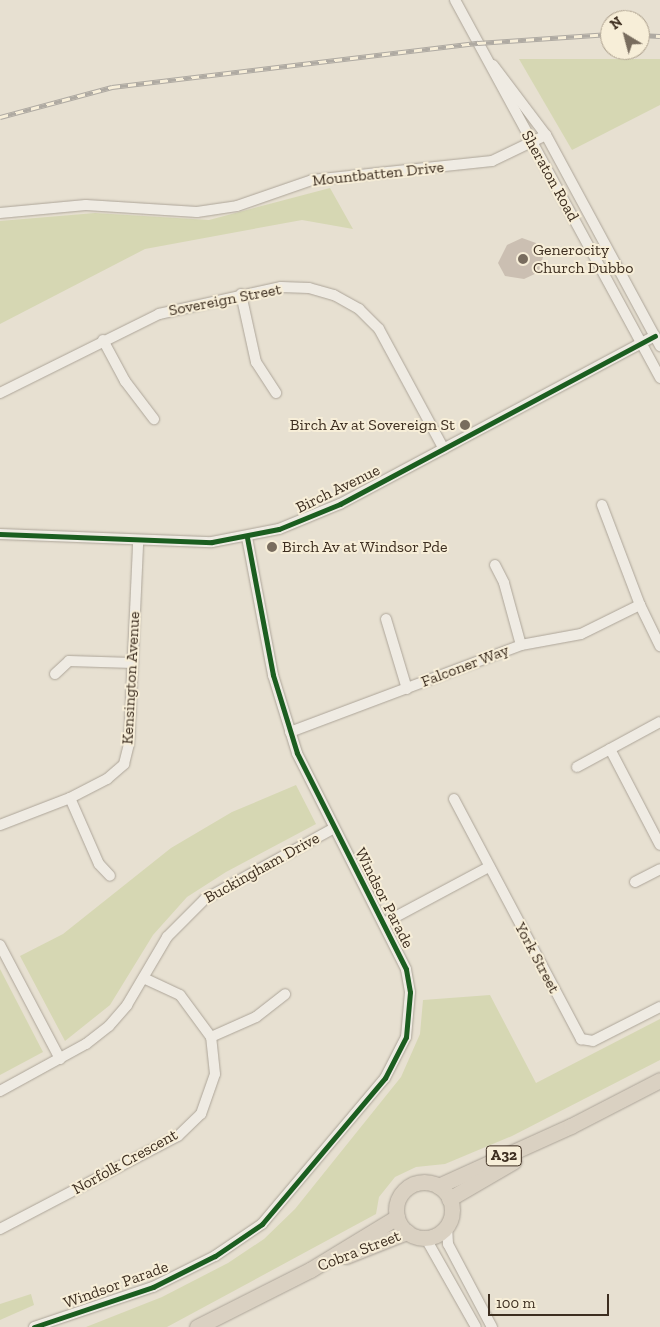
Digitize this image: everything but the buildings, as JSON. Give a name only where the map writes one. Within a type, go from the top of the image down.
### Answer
[{"type":"highway","name":"A32","points":[[397,1217],[398,1199],[403,1191],[420,1182],[438,1186],[571,1126],[660,1080]]},
{"type":"highway","name":"A32","points":[[450,1200],[571,1126]]},
{"type":"highway","points":[[397,1217],[407,1232],[425,1237],[447,1225],[450,1200],[438,1186]]},
{"type":"highway","name":"Cobra Street","points":[[197,1327],[310,1270],[397,1217]]},
{"type":"highway","name":"Cobra Street","points":[[310,1270],[407,1232]]},
{"type":"street","name":"Sheraton Road","points":[[455,0],[660,378]]},
{"type":"street","name":"Sheraton Road","points":[[483,52],[546,135],[660,346]]},
{"type":"street","name":"Mountbatten Drive","points":[[0,213],[86,205],[197,212],[236,206],[312,180],[492,161],[546,135]]},
{"type":"street","name":"Sovereign Street","points":[[0,393],[103,340],[159,314],[240,294],[281,287],[309,288],[334,295],[359,309],[391,349],[444,449]]},
{"type":"street","points":[[240,294],[256,362],[276,393]]},
{"type":"street","name":"Birch Avenue","points":[[0,534],[138,542],[212,542],[247,537],[317,515],[655,336]]},
{"type":"street","points":[[103,340],[125,381],[154,419]]},
{"type":"street","points":[[602,505],[640,605],[660,646]]},
{"type":"street","name":"Windsor Parade","points":[[34,1327],[123,1299],[183,1273],[241,1240],[283,1203],[385,1078],[406,1036],[410,992],[399,952],[309,782],[290,732],[273,675],[247,537]]},
{"type":"street","name":"Kensington Avenue","points":[[0,825],[70,798],[107,779],[124,764],[134,663],[138,542]]},
{"type":"street","points":[[495,565],[504,583],[521,645]]},
{"type":"street","name":"Falconer Way","points":[[290,732],[521,645],[581,634],[640,605]]},
{"type":"street","points":[[386,619],[407,689]]},
{"type":"street","points":[[55,674],[69,661],[134,663]]},
{"type":"street","points":[[577,767],[660,722]]},
{"type":"street","points":[[610,749],[660,845]]},
{"type":"street","points":[[70,798],[99,864],[110,876]]},
{"type":"street","name":"York Street","points":[[454,799],[581,1039],[594,1041],[660,1007]]},
{"type":"street","name":"Buckingham Drive","points":[[0,1091],[60,1059],[109,1026],[144,978],[167,937],[205,899],[334,828]]},
{"type":"street","points":[[384,923],[489,867]]},
{"type":"street","points":[[635,882],[660,869]]},
{"type":"street","points":[[0,945],[60,1059]]},
{"type":"street","name":"Norfolk Crescent","points":[[0,1229],[178,1136],[200,1114],[211,1094],[216,1056],[211,1036],[180,995],[144,978]]},
{"type":"street","points":[[211,1036],[256,1017],[285,994]]},
{"type":"street","points":[[447,1225],[448,1244],[492,1327]]},
{"type":"street","points":[[425,1237],[476,1327]]},
{"type":"green space","points":[[519,59],[660,59],[660,105],[572,150]]},
{"type":"green space","points":[[330,188],[353,229],[302,220],[145,249],[0,324],[0,221],[95,213],[209,220]]},
{"type":"green space","points":[[296,785],[316,824],[226,872],[187,897],[153,935],[110,1005],[65,1041],[20,956],[63,934],[171,848],[232,812]]},
{"type":"green space","points":[[0,969],[43,1052],[0,1075]]},
{"type":"green space","points":[[490,995],[536,1083],[660,1019],[660,1060],[512,1136],[445,1164],[416,1167],[395,1177],[379,1197],[376,1214],[167,1327],[86,1327],[162,1297],[228,1263],[264,1239],[295,1209],[401,1077],[420,1034],[423,1000]]},
{"type":"green space","points":[[31,1294],[34,1305],[0,1320],[0,1304]]},
{"type":"railway","points":[[0,117],[112,87],[478,43],[600,35]]},
{"type":"railway","points":[[650,36],[660,36]]},
{"type":"cycle path","points":[[0,534],[212,542],[279,529],[340,504],[655,336]]},
{"type":"cycle path","points":[[34,1327],[153,1287],[215,1256],[262,1224],[385,1078],[406,1037],[410,992],[406,969],[297,753],[273,675],[247,537]]},
{"type":"place","name":"Generocity Church Dubbo","points":[[523,259]]},
{"type":"place","name":"Birch Av at Sovereign St","points":[[465,425]]},
{"type":"place","name":"Birch Av at Windsor Pde","points":[[272,547]]}]
